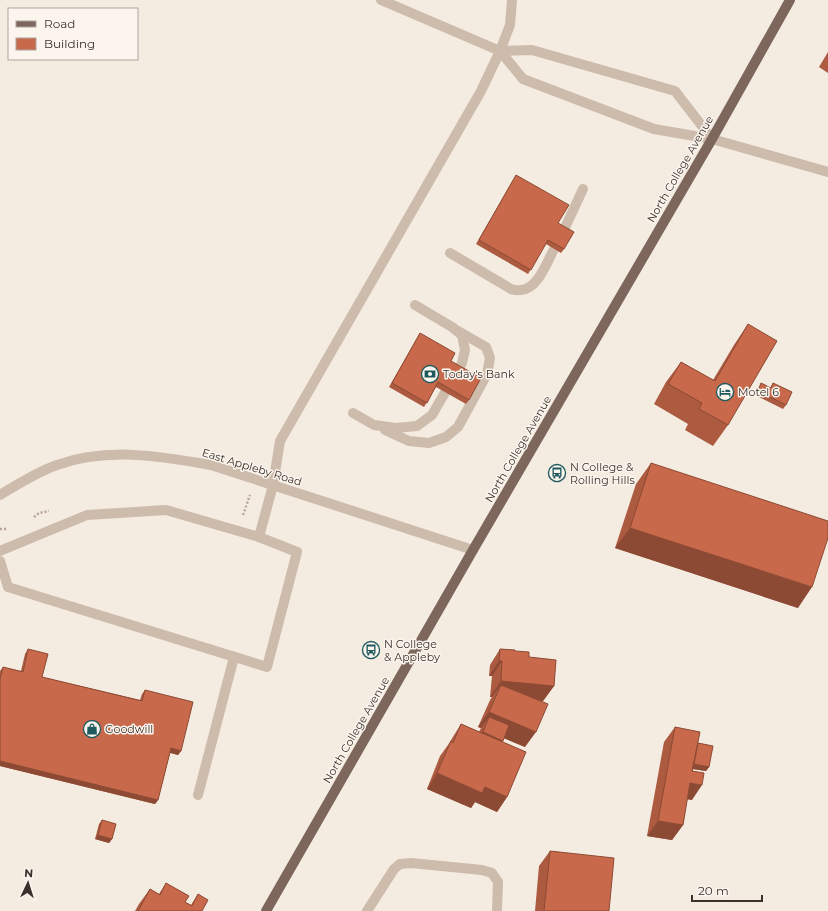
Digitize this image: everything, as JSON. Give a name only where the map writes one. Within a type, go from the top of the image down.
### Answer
[{"type":"main road","name":"North College Avenue","points":[[267,911],[473,550],[712,139],[790,0]]},
{"type":"street","points":[[381,0],[500,51],[532,50],[675,91],[712,139]]},
{"type":"street","points":[[259,537],[273,485],[280,441],[481,91],[500,51],[510,25],[512,0]]},
{"type":"street","points":[[500,51],[522,79],[654,128],[712,139],[828,172]]},
{"type":"street","points":[[563,232],[583,189]]},
{"type":"street","points":[[450,253],[511,289],[520,290],[529,288],[536,283],[554,249]]},
{"type":"street","points":[[353,413],[374,425],[409,441],[429,443],[446,438],[458,427],[487,374],[490,358],[486,347],[415,305]]},
{"type":"street","points":[[374,425],[396,428],[417,426],[432,415],[462,363],[465,350],[462,335],[452,327]]},
{"type":"street","name":"East Appleby Road","points":[[0,495],[57,465],[83,458],[111,454],[167,457],[211,465],[473,550]]},
{"type":"street","points":[[0,551],[87,515],[166,510],[259,537],[297,552],[267,667],[8,587],[0,561]]},
{"type":"street","points":[[198,795],[234,657]]},
{"type":"street","points":[[367,911],[394,869],[400,864],[411,863],[482,870],[492,873],[498,882],[497,911]]},
{"type":"building","points":[[516,175],[569,205],[558,223],[574,232],[564,249],[548,240],[531,270],[479,240]]},
{"type":"building","points":[[748,324],[777,341],[728,425],[699,409],[702,403],[668,384],[681,362],[715,381]]},
{"type":"building","name":"Today's Bank","points":[[420,333],[455,353],[451,361],[481,378],[469,400],[438,382],[427,403],[392,383]]},
{"type":"building","points":[[761,383],[771,388],[773,383],[792,392],[786,405],[758,391]]},
{"type":"building","points":[[651,463],[828,521],[828,538],[812,587],[630,528]]},
{"type":"building","name":"Goodwill","points":[[28,649],[48,654],[42,677],[142,701],[145,690],[193,702],[181,751],[171,748],[158,800],[0,761],[0,679],[3,667],[23,672]]},
{"type":"building","points":[[500,649],[529,652],[529,657],[556,660],[554,686],[501,681],[502,661],[499,661]]},
{"type":"building","points":[[501,685],[548,704],[536,732],[489,712]]},
{"type":"building","points":[[489,717],[509,725],[503,741],[483,732]]},
{"type":"building","points":[[461,724],[526,752],[507,797],[485,787],[482,793],[437,773],[451,741],[453,743]]},
{"type":"building","points":[[675,727],[700,732],[692,771],[704,773],[702,785],[690,783],[683,825],[658,821]]},
{"type":"building","points":[[698,743],[713,746],[709,767],[694,764]]},
{"type":"building","points":[[102,820],[116,824],[112,839],[98,835]]},
{"type":"building","points":[[550,851],[614,858],[609,911],[544,911]]},
{"type":"building","points":[[166,883],[189,896],[185,902],[192,906],[198,894],[208,900],[202,911],[138,911],[150,889],[160,895]]},
{"type":"place","name":"Today's Bank","points":[[430,374]]},
{"type":"place","name":"Motel 6","points":[[725,392]]},
{"type":"place","name":"N College & Rolling Hills","points":[[557,473]]},
{"type":"place","name":"N College & Appleby","points":[[371,650]]},
{"type":"place","name":"Goodwill","points":[[92,729]]}]
